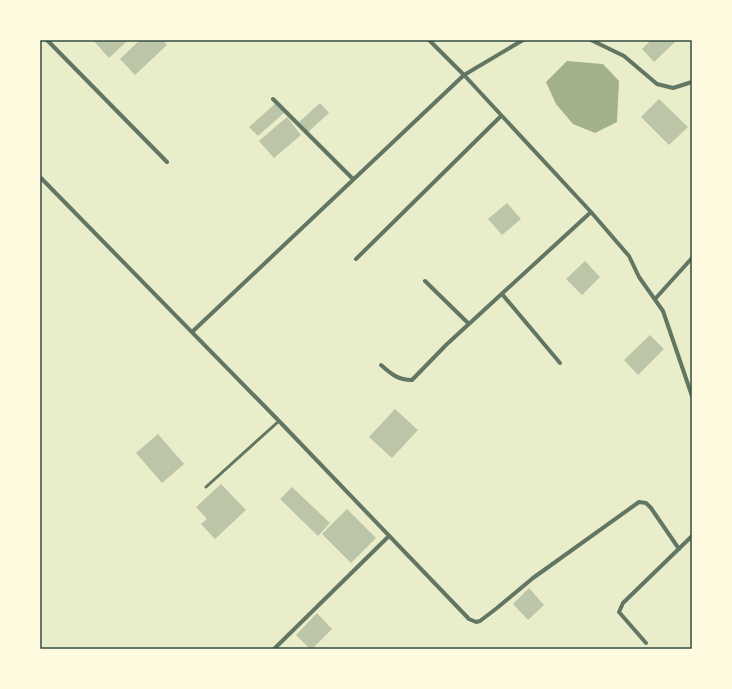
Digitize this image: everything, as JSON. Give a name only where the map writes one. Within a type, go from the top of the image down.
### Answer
[{"type":"street","points":[[47,40],[167,162]]},
{"type":"street","points":[[429,40],[464,75],[500,116],[592,212],[629,256],[639,277],[663,311],[668,322],[692,396]]},
{"type":"street","points":[[192,332],[464,75],[523,40]]},
{"type":"street","points":[[591,40],[624,56],[657,84],[673,88],[692,82]]},
{"type":"street","points":[[273,99],[353,179]]},
{"type":"street","points":[[356,259],[500,116]]},
{"type":"street","points":[[40,177],[279,421],[469,619],[476,622],[480,621],[533,578],[639,502],[646,503],[651,508],[679,549]]},
{"type":"street","points":[[381,365],[391,374],[403,380],[412,380],[446,345],[592,212]]},
{"type":"street","points":[[655,299],[692,258]]},
{"type":"street","points":[[425,281],[469,324]]},
{"type":"street","points":[[502,294],[560,362]]},
{"type":"street","points":[[274,649],[389,536]]},
{"type":"street","points":[[646,643],[619,612],[620,607],[692,536]]},
{"type":"lane","points":[[206,487],[279,421]]},
{"type":"shaded area","points":[[567,61],[603,64],[619,81],[617,122],[595,133],[573,124],[556,104],[546,82]]},
{"type":"building","points":[[93,40],[128,40],[109,58]]},
{"type":"building","points":[[140,40],[163,40],[167,45],[135,75],[120,59]]},
{"type":"building","points":[[651,40],[674,40],[675,42],[654,62],[642,49]]},
{"type":"building","points":[[659,99],[688,127],[669,145],[641,117]]},
{"type":"building","points":[[276,103],[284,113],[258,136],[249,127]]},
{"type":"building","points":[[320,103],[329,113],[308,132],[299,122]]},
{"type":"building","points":[[287,117],[301,135],[274,158],[259,141]]},
{"type":"building","points":[[507,203],[521,219],[502,235],[488,219]]},
{"type":"building","points":[[585,261],[600,277],[582,295],[566,279]]},
{"type":"building","points":[[650,335],[664,349],[638,375],[624,360]]},
{"type":"building","points":[[395,409],[418,430],[392,458],[369,437]]},
{"type":"building","points":[[158,434],[184,464],[162,483],[136,453]]},
{"type":"building","points":[[221,484],[246,510],[215,539],[201,524],[207,519],[196,507]]},
{"type":"building","points":[[292,487],[330,523],[318,536],[280,499]]},
{"type":"building","points":[[347,509],[376,538],[351,563],[322,534]]},
{"type":"building","points":[[529,588],[544,605],[528,620],[513,604]]},
{"type":"building","points":[[317,613],[332,629],[312,649],[310,649],[296,635]]}]
